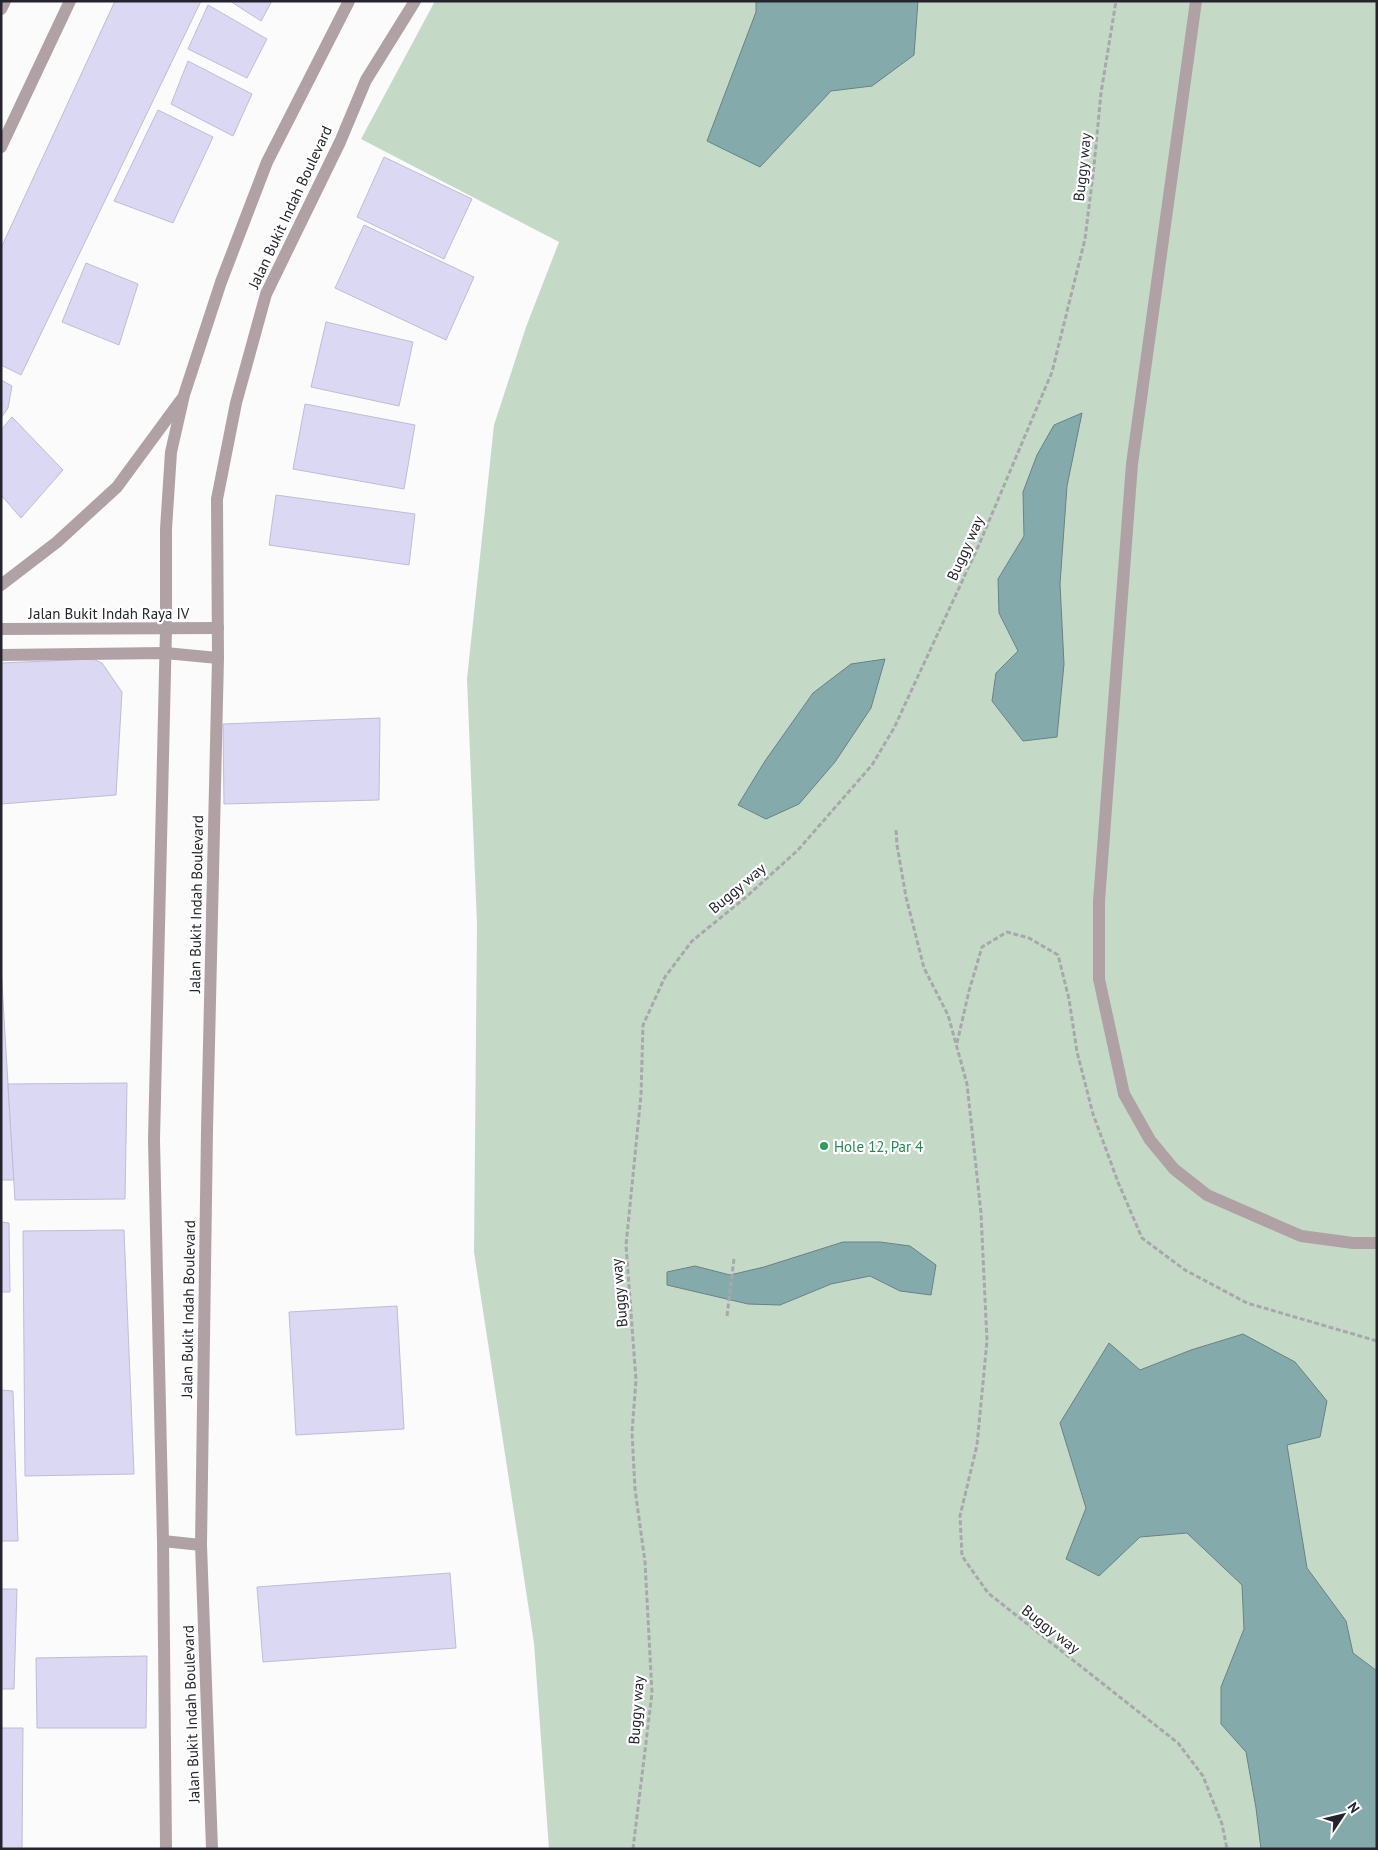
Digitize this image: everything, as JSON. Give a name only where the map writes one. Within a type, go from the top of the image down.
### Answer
[{"type":"street","points":[[1,9],[4,1]]},
{"type":"street","points":[[1,147],[70,1]]},
{"type":"street","points":[[166,1849],[163,1541],[154,1140],[166,629],[166,529],[171,452],[184,395],[221,282],[267,162],[349,1]]},
{"type":"street","name":"Jalan Bukit Indah Boulevard","points":[[212,1849],[201,1545],[207,1130],[218,658],[217,500],[236,403],[266,294],[340,142],[366,80],[416,1]]},
{"type":"street","points":[[1196,1],[1132,464],[1099,901],[1100,979],[1124,1094],[1150,1140],[1174,1169],[1207,1194],[1301,1236],[1354,1244],[1377,1243]]},
{"type":"street","points":[[1,586],[57,542],[117,486],[184,395]]},
{"type":"street","name":"Jalan Bukit Indah Raya IV","points":[[1,629],[218,628]]},
{"type":"street","points":[[1,655],[165,653],[218,658]]},
{"type":"street","points":[[163,1541],[201,1545]]},
{"type":"path","name":"Buggy way","points":[[633,1849],[652,1693],[645,1562],[635,1489],[632,1432],[636,1380],[626,1245],[641,1095],[643,1025],[665,976],[692,941],[746,897],[798,850],[872,765],[894,728],[974,556],[1052,372],[1085,239],[1101,93],[1116,1]]},
{"type":"path","name":"Buggy way","points":[[896,830],[906,897],[924,968],[948,1015],[967,1084],[981,1212],[987,1341],[977,1445],[960,1516],[962,1556],[988,1593],[1178,1743],[1203,1776],[1222,1824],[1227,1849]]},
{"type":"path","points":[[726,1316],[734,1259]]},
{"type":"green space","points":[[435,1],[1377,1],[1377,1849],[549,1849],[534,1643],[474,1252],[477,924],[467,679],[494,425],[526,327],[559,242],[361,139]]},
{"type":"water","points":[[756,1],[918,1],[914,55],[872,86],[831,91],[760,167],[707,141],[756,12]]},
{"type":"water","points":[[1082,413],[1067,486],[1060,584],[1064,664],[1057,737],[1023,741],[992,701],[996,673],[1018,651],[999,613],[998,579],[1024,536],[1023,492],[1037,455],[1054,425]]},
{"type":"water","points":[[885,659],[871,708],[835,762],[799,804],[766,819],[738,805],[765,761],[813,693],[851,664]]},
{"type":"water","points":[[843,1242],[880,1242],[910,1246],[936,1265],[931,1295],[900,1291],[870,1276],[831,1284],[780,1305],[748,1304],[667,1285],[667,1272],[695,1266],[730,1275],[764,1267]]},
{"type":"water","points":[[1243,1334],[1295,1362],[1327,1401],[1320,1437],[1287,1445],[1307,1568],[1346,1621],[1353,1653],[1377,1671],[1377,1849],[1261,1849],[1246,1752],[1221,1724],[1221,1687],[1244,1629],[1242,1585],[1187,1533],[1140,1537],[1099,1576],[1066,1559],[1086,1508],[1060,1423],[1109,1343],[1140,1370],[1191,1350]]},
{"type":"building","points":[[115,1],[201,1],[21,375],[1,365],[1,248]]},
{"type":"building","points":[[230,1],[272,1],[261,21]]},
{"type":"building","points":[[208,5],[267,39],[247,78],[188,49]]},
{"type":"building","points":[[188,61],[252,94],[233,136],[171,104]]},
{"type":"building","points":[[158,110],[213,137],[173,223],[114,201]]},
{"type":"building","points":[[384,157],[472,199],[444,259],[357,217]]},
{"type":"building","points":[[364,225],[474,277],[446,340],[335,288]]},
{"type":"building","points":[[86,263],[138,284],[119,345],[62,322]]},
{"type":"building","points":[[326,322],[413,342],[399,406],[311,387]]},
{"type":"building","points":[[1,380],[12,386],[8,408],[1,418]]},
{"type":"building","points":[[305,404],[415,425],[404,489],[293,469]]},
{"type":"building","points":[[12,417],[63,470],[21,518],[1,495],[1,430]]},
{"type":"building","points":[[276,495],[415,514],[409,565],[269,545]]},
{"type":"building","points":[[93,659],[102,663],[122,692],[116,795],[1,804],[1,663]]},
{"type":"building","points":[[380,718],[379,800],[224,804],[223,724]]},
{"type":"building","points":[[1,967],[8,1084],[14,1180],[1,1180]]},
{"type":"building","points":[[127,1083],[125,1199],[15,1200],[8,1084]]},
{"type":"building","points":[[1,1222],[9,1223],[10,1292],[1,1292]]},
{"type":"building","points":[[124,1230],[134,1474],[25,1476],[23,1231]]},
{"type":"building","points":[[397,1306],[404,1429],[296,1435],[289,1312]]},
{"type":"building","points":[[1,1390],[13,1391],[18,1541],[1,1541]]},
{"type":"building","points":[[450,1573],[456,1648],[263,1662],[257,1587]]},
{"type":"building","points":[[1,1589],[17,1589],[14,1689],[1,1689]]},
{"type":"building","points":[[147,1656],[146,1728],[37,1728],[36,1658]]},
{"type":"building","points":[[1,1728],[23,1728],[22,1849],[1,1849]]},
{"type":"place","name":"Hole 12, Par 4","points":[[824,1146]]}]
